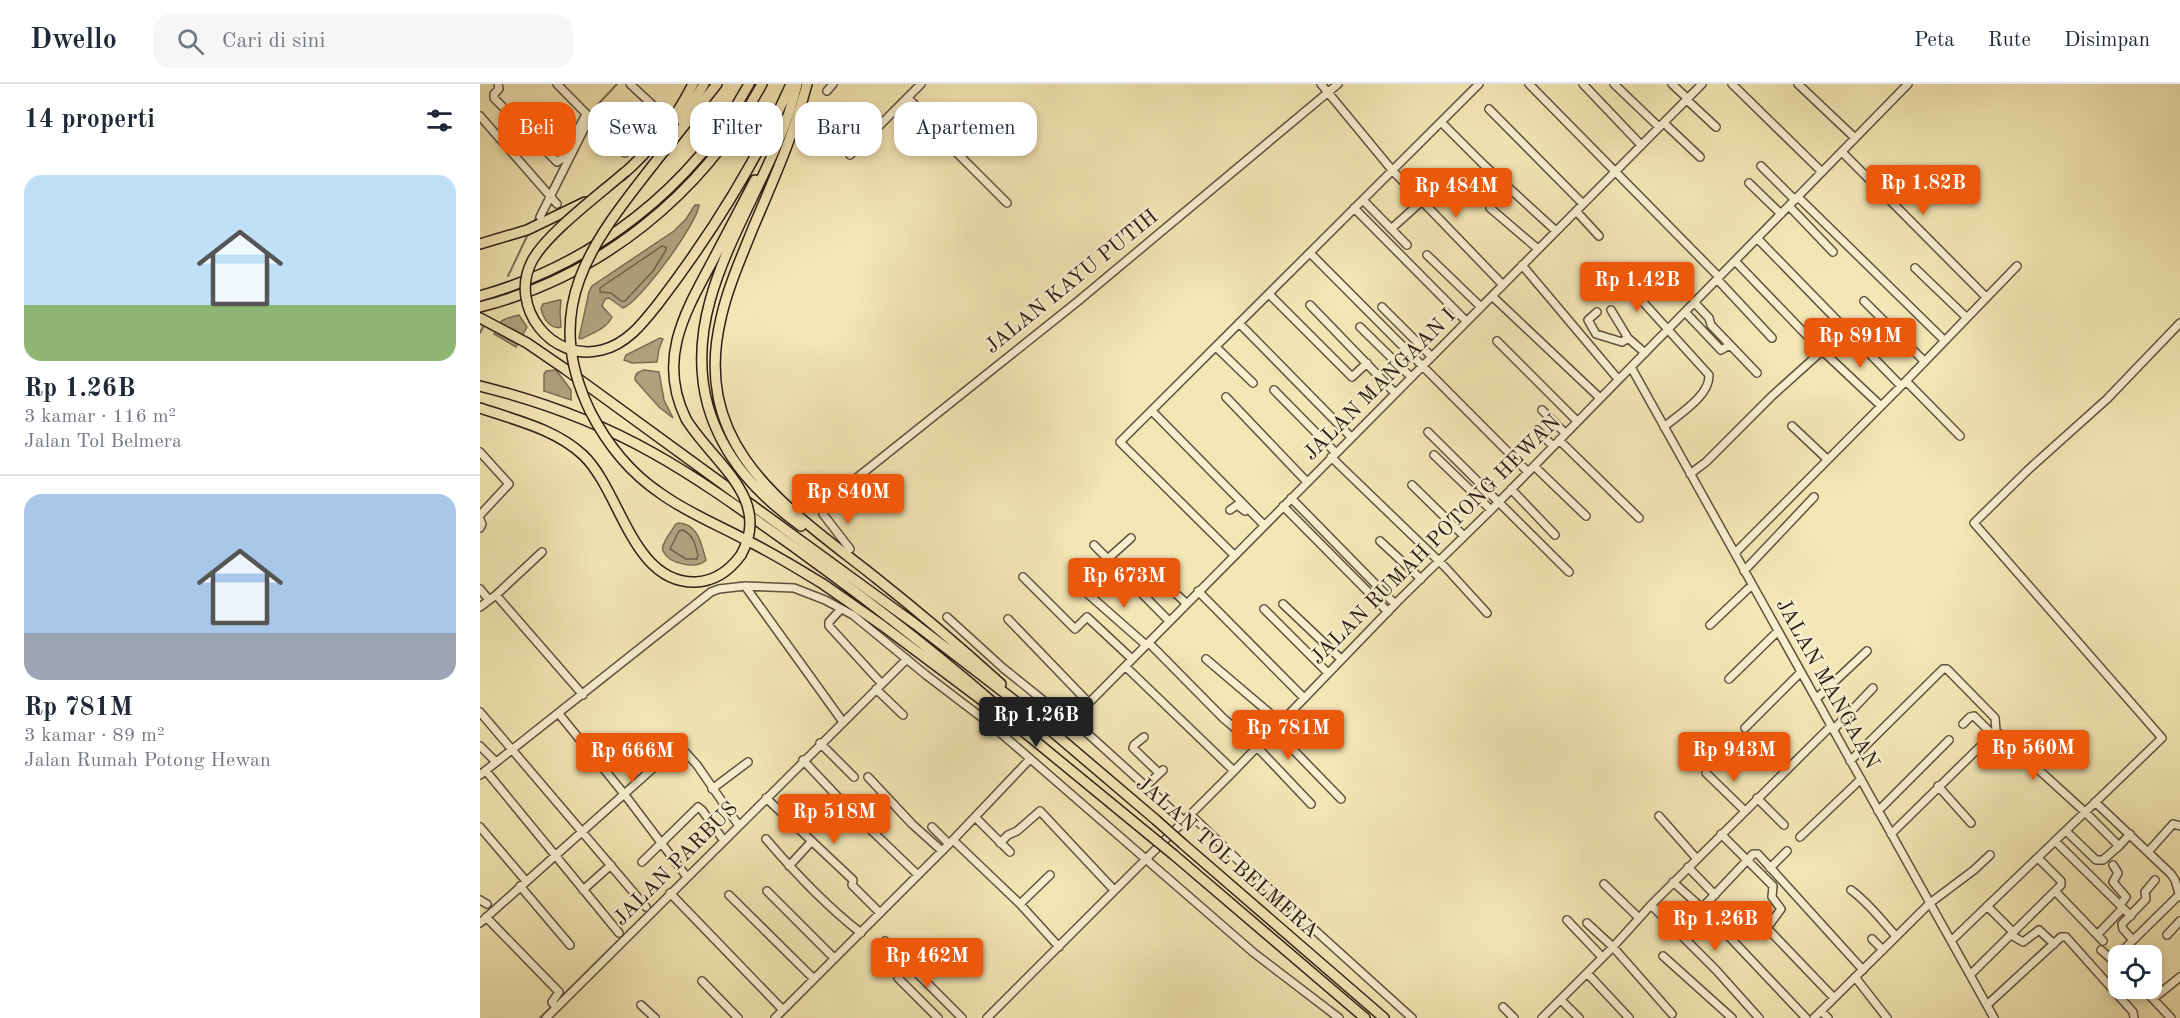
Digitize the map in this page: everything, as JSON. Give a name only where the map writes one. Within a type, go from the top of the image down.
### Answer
[{"type":"highway","points":[[693,84],[675,114],[640,157],[537,252],[526,277],[526,302],[536,324],[552,341],[574,350],[593,352],[612,347],[627,338],[658,304],[699,248],[728,202],[793,87]]},
{"type":"highway","points":[[653,165],[704,84]]},
{"type":"highway","points":[[717,84],[610,222],[594,246],[580,276],[572,303],[569,329],[571,357],[579,385],[606,438],[624,462],[641,479],[679,505],[776,555],[823,584],[1028,734]]},
{"type":"highway","points":[[480,296],[538,275],[568,261],[589,250],[643,212],[666,192],[704,150],[749,84]]},
{"type":"highway","points":[[480,307],[570,273],[602,255],[644,225],[706,167],[736,128],[762,84]]},
{"type":"highway","points":[[807,84],[797,119],[738,266],[721,318],[715,372],[723,414],[743,458],[770,491],[802,520],[957,645],[1047,726]]},
{"type":"highway","points":[[793,87],[779,142],[721,268],[709,300],[701,351],[706,399],[724,447],[758,492],[797,524],[911,607]]},
{"type":"highway","points":[[480,408],[531,425],[570,445],[589,462],[608,488],[628,531],[642,552],[656,567],[672,577],[694,582],[714,579],[729,569],[746,547],[751,529],[747,502],[730,475],[693,431],[679,405],[674,381],[675,344],[688,306],[769,155],[793,87]]},
{"type":"highway","points":[[480,244],[527,230],[564,214],[601,192],[625,172]]},
{"type":"highway","points":[[480,318],[545,355],[621,409],[888,604],[1047,726]]},
{"type":"highway","points":[[480,386],[582,420],[653,453],[699,481],[794,547],[905,629],[1028,734]]},
{"type":"highway","name":"JALAN TOL BELMERA","points":[[1047,726],[1384,1018]]},
{"type":"highway","name":"JALAN TOL BELMERA","points":[[1028,734],[1365,1018]]},
{"type":"street","points":[[498,84],[499,89],[494,96],[496,99],[558,162],[563,158],[588,117]]},
{"type":"street","points":[[557,84],[588,117]]},
{"type":"street","points":[[630,84],[649,102]]},
{"type":"street","points":[[827,91],[833,84]]},
{"type":"street","points":[[882,124],[921,84]]},
{"type":"street","points":[[1321,84],[1392,170],[1503,285]]},
{"type":"street","name":"JALAN KAYU PUTIH","points":[[850,549],[823,514],[824,504],[1077,302],[1338,84]]},
{"type":"street","points":[[1234,555],[1120,442],[1479,84]]},
{"type":"street","points":[[1528,84],[1718,278],[1772,338]]},
{"type":"street","points":[[1583,84],[1641,145]]},
{"type":"street","points":[[1614,84],[1700,157]]},
{"type":"street","points":[[1672,84],[1716,127]]},
{"type":"street","name":"JALAN MANGAAN I","points":[[1072,720],[1702,84]]},
{"type":"street","points":[[1732,84],[1822,172]]},
{"type":"street","points":[[1798,84],[1855,138]]},
{"type":"street","name":"JALAN RUMAH POTONG HEWAN","points":[[987,1018],[1234,771],[1341,659],[1491,510],[1908,84]]},
{"type":"street","points":[[908,98],[1006,203]]},
{"type":"street","points":[[1490,109],[1583,204]]},
{"type":"street","points":[[480,116],[557,204]]},
{"type":"street","points":[[540,217],[548,194],[584,129],[588,117]]},
{"type":"street","points":[[1441,122],[1556,231]]},
{"type":"street","points":[[1842,152],[1986,297]]},
{"type":"street","points":[[1761,166],[1944,340]]},
{"type":"street","points":[[1749,183],[1781,214]]},
{"type":"street","points":[[1363,200],[1407,245]]},
{"type":"street","points":[[1386,240],[1422,201]]},
{"type":"street","points":[[1789,206],[1833,252]]},
{"type":"street","points":[[1354,208],[1466,321]]},
{"type":"street","points":[[1490,208],[1538,249]]},
{"type":"street","points":[[1576,211],[1599,236]]},
{"type":"street","points":[[1757,238],[1904,384],[1960,436]]},
{"type":"street","points":[[1310,253],[1528,472]]},
{"type":"street","points":[[1427,255],[1481,307]]},
{"type":"street","points":[[1735,261],[1822,351],[1881,406]]},
{"type":"street","points":[[1522,265],[1618,379]]},
{"type":"street","points":[[1735,554],[1904,384],[2017,266]]},
{"type":"street","points":[[1915,268],[1966,317]]},
{"type":"street","points":[[1624,281],[1708,372],[1710,378],[1699,396],[1664,427]]},
{"type":"street","points":[[1269,294],[1352,377],[1367,363]]},
{"type":"street","points":[[1492,296],[1600,398]]},
{"type":"street","points":[[1864,301],[1924,361]]},
{"type":"street","points":[[1694,303],[1709,318],[1711,325],[1757,373]]},
{"type":"street","points":[[1310,305],[1395,393]]},
{"type":"street","points":[[1382,307],[1431,357]]},
{"type":"street","points":[[1611,310],[1628,338],[1645,353]]},
{"type":"street","points":[[1597,312],[1588,320],[1596,334],[1622,342],[1628,338]]},
{"type":"street","points":[[1684,312],[1721,350],[1730,345]]},
{"type":"street","points":[[1239,323],[1351,437]]},
{"type":"street","points":[[1951,941],[2162,738],[1974,523],[2106,399],[2180,323]]},
{"type":"street","points":[[1360,327],[1411,377]]},
{"type":"street","points":[[1497,340],[1577,421]]},
{"type":"street","points":[[1216,347],[1253,383]]},
{"type":"street","points":[[1690,474],[1706,462],[1772,396],[1822,351]]},
{"type":"street","name":"JALAN MANGAAN","points":[[1631,366],[1994,1018]]},
{"type":"street","points":[[1274,390],[1334,455],[1439,560],[1487,613]]},
{"type":"street","points":[[1226,397],[1307,482]]},
{"type":"street","points":[[1152,411],[1263,526]]},
{"type":"street","points":[[1542,411],[1565,433]]},
{"type":"street","points":[[1792,426],[1827,459]]},
{"type":"street","points":[[1537,430],[1553,446]]},
{"type":"street","points":[[1428,432],[1569,572]]},
{"type":"street","points":[[1559,440],[1639,518]]},
{"type":"street","points":[[480,452],[509,484],[480,517],[482,524],[480,528]]},
{"type":"street","points":[[1434,454],[1491,510]]},
{"type":"street","points":[[1534,466],[1586,516]]},
{"type":"street","points":[[1460,480],[1468,471]]},
{"type":"street","points":[[1413,485],[1464,536]]},
{"type":"street","points":[[1511,489],[1555,535]]},
{"type":"street","points":[[1744,571],[1814,497]]},
{"type":"street","points":[[1291,498],[1395,604]]},
{"type":"street","points":[[1230,510],[1235,505],[1239,505],[1263,526]]},
{"type":"street","points":[[1283,506],[1388,612]]},
{"type":"street","points":[[1092,573],[1131,538]]},
{"type":"street","points":[[1380,541],[1421,579]]},
{"type":"street","points":[[1094,545],[1168,621]]},
{"type":"street","points":[[480,607],[542,552]]},
{"type":"street","points":[[1157,568],[1158,577],[1186,603]]},
{"type":"street","points":[[1023,577],[1075,629],[1087,617],[1132,659]]},
{"type":"street","points":[[1083,578],[1078,583],[1080,587],[1147,644],[1223,718],[1256,746],[1311,804]]},
{"type":"street","points":[[1710,625],[1752,585]]},
{"type":"street","points":[[744,586],[843,722]]},
{"type":"street","points":[[620,933],[483,773],[704,597],[719,589],[744,586],[794,588],[841,609],[867,625],[1030,759],[1254,953],[1340,1018]]},
{"type":"street","points":[[480,589],[489,600]]},
{"type":"street","points":[[1198,591],[1304,698]]},
{"type":"street","points":[[496,595],[582,695]]},
{"type":"street","points":[[1283,604],[1341,659]]},
{"type":"street","points":[[841,609],[829,622],[829,626],[903,715]]},
{"type":"street","points":[[1264,609],[1329,673]]},
{"type":"street","points":[[947,617],[1003,668],[1064,717],[1072,720],[1184,821]]},
{"type":"street","points":[[1008,619],[1088,702]]},
{"type":"street","points":[[1729,679],[1778,631]]},
{"type":"street","points":[[1816,699],[1867,651]]},
{"type":"street","name":"JALAN PARBUS","points":[[546,1018],[685,875],[907,659]]},
{"type":"street","points":[[1206,659],[1280,722]]},
{"type":"street","points":[[1126,667],[1234,771]]},
{"type":"street","points":[[1851,761],[1941,670],[1947,669],[1995,718],[1994,732],[1891,834]]},
{"type":"street","points":[[1745,728],[1801,672]]},
{"type":"street","points":[[1542,1018],[1744,810],[1873,688]]},
{"type":"street","points":[[480,712],[646,907]]},
{"type":"street","points":[[559,714],[625,795],[685,875]]},
{"type":"street","points":[[1963,724],[1972,716],[1994,732],[2085,812],[2119,846]]},
{"type":"street","points":[[1273,729],[1341,799]]},
{"type":"street","points":[[1144,737],[1133,748],[1161,772],[1145,787]]},
{"type":"street","points":[[1878,811],[1949,740]]},
{"type":"street","points":[[820,743],[854,777]]},
{"type":"street","points":[[480,923],[679,745],[697,765],[737,824]]},
{"type":"street","points":[[480,746],[496,762]]},
{"type":"street","points":[[775,1018],[951,842],[1030,759]]},
{"type":"street","points":[[803,760],[850,810],[918,875]]},
{"type":"street","points":[[712,789],[748,762]]},
{"type":"street","points":[[1706,773],[1744,810]]},
{"type":"street","points":[[868,777],[912,824],[942,851]]},
{"type":"street","points":[[1800,837],[1861,779]]},
{"type":"street","points":[[1938,786],[1971,823]]},
{"type":"street","points":[[766,798],[853,880],[851,884],[880,913]]},
{"type":"street","points":[[1757,798],[1784,825]]},
{"type":"street","points":[[2095,802],[2175,880],[2179,896],[2128,945]]},
{"type":"street","points":[[642,862],[699,807],[723,839]]},
{"type":"street","points":[[1000,843],[1040,811],[1114,890]]},
{"type":"street","points":[[1190,814],[1412,1018]]},
{"type":"street","points":[[1659,816],[1697,859]]},
{"type":"street","points":[[975,817],[1010,852]]},
{"type":"street","points":[[2148,852],[2173,824],[2180,826]]},
{"type":"street","points":[[480,827],[526,880]]},
{"type":"street","points":[[932,827],[1020,904],[1059,946]]},
{"type":"street","points":[[2066,831],[2096,860],[2103,860],[2130,834]]},
{"type":"street","points":[[1721,834],[1773,886]]},
{"type":"street","points":[[766,839],[831,910],[861,933]]},
{"type":"street","points":[[789,866],[812,841]]},
{"type":"street","points":[[2055,841],[2131,916]]},
{"type":"street","points":[[1787,850],[1772,869],[1772,897],[1781,909],[1767,928],[1834,998]]},
{"type":"street","points":[[1702,908],[1753,854],[1758,854],[1863,970]]},
{"type":"street","points":[[1814,1018],[1930,903],[1990,855]]},
{"type":"street","points":[[1970,975],[2062,883],[2038,858]]},
{"type":"street","points":[[583,890],[611,865]]},
{"type":"street","points":[[2105,891],[2118,873],[2113,865]]},
{"type":"street","points":[[1688,867],[1715,895]]},
{"type":"street","points":[[1020,904],[1050,875]]},
{"type":"street","points":[[2132,939],[2122,927],[2146,899],[2145,892],[2155,880]]},
{"type":"street","points":[[1673,882],[1702,908],[1806,1018]]},
{"type":"street","points":[[2097,935],[2126,897],[2113,882]]},
{"type":"street","points":[[1604,884],[1639,918]]},
{"type":"street","points":[[520,886],[570,945]]},
{"type":"street","points":[[1851,890],[1875,910],[1877,916],[1896,936]]},
{"type":"street","points":[[767,891],[834,958]]},
{"type":"street","points":[[2055,891],[2103,941]]},
{"type":"street","points":[[670,893],[783,1010]]},
{"type":"street","points":[[729,895],[814,979]]},
{"type":"street","points":[[1651,905],[1716,970],[1759,1018]]},
{"type":"street","points":[[1987,906],[2012,934],[2023,942],[2039,930],[2054,944]]},
{"type":"street","points":[[486,917],[558,992],[552,1002],[556,1008]]},
{"type":"street","points":[[1567,920],[1602,957]]},
{"type":"street","points":[[2167,935],[2180,921]]},
{"type":"street","points":[[1587,923],[1613,946],[1672,1014]]},
{"type":"street","points":[[1987,1005],[2061,937],[2068,938],[2133,1012],[2134,1018]]},
{"type":"street","points":[[1872,939],[1883,950]]},
{"type":"street","points":[[885,941],[962,1018]]},
{"type":"street","points":[[2101,950],[2108,956]]},
{"type":"street","points":[[1663,956],[1732,1018]]},
{"type":"street","points":[[1587,973],[1629,1018]]},
{"type":"street","points":[[1855,977],[1887,1018]]},
{"type":"street","points":[[2162,991],[2180,977]]},
{"type":"street","points":[[898,978],[938,1018]]},
{"type":"street","points":[[702,981],[738,1018]]},
{"type":"street","points":[[2152,999],[2171,1018]]},
{"type":"street","points":[[1560,1000],[1579,1018]]},
{"type":"street","points":[[641,1005],[655,1018]]},
{"type":"street","points":[[1503,1007],[1514,1018]]},
{"type":"street","points":[[1821,1011],[1828,1018]]},
{"type":"water","points":[[695,205],[699,205],[689,228],[654,278],[631,303],[623,308],[609,298],[605,299],[602,306],[612,317],[599,330],[579,338],[592,286],[674,231]]},
{"type":"water","points":[[561,300],[561,327],[554,327],[543,316],[541,308],[543,304]]},
{"type":"water","points":[[519,315],[527,327],[516,347],[494,334],[503,320]]},
{"type":"water","points":[[660,338],[663,339],[657,362],[632,363],[624,360],[626,355]]},
{"type":"water","points":[[556,370],[571,390],[571,400],[544,391],[544,374],[546,371]]},
{"type":"water","points":[[644,370],[659,372],[664,400],[673,418],[659,407],[635,380],[637,373]]},
{"type":"water","points":[[678,523],[691,527],[698,536],[706,560],[702,563],[683,564],[666,556],[663,551],[665,542]]},
{"type":"waterway","points":[[600,102],[617,84]]},
{"type":"waterway","points":[[534,222],[564,160]]},
{"type":"waterway","points":[[508,276],[529,232]]},
{"type":"waterway","points":[[480,333],[484,325]]},
{"type":"waterway","points":[[739,821],[767,794]]},
{"type":"waterway","points":[[724,836],[735,825]]},
{"type":"waterway","points":[[556,1002],[720,840]]},
{"type":"waterway","points":[[540,1018],[551,1007]]}]
